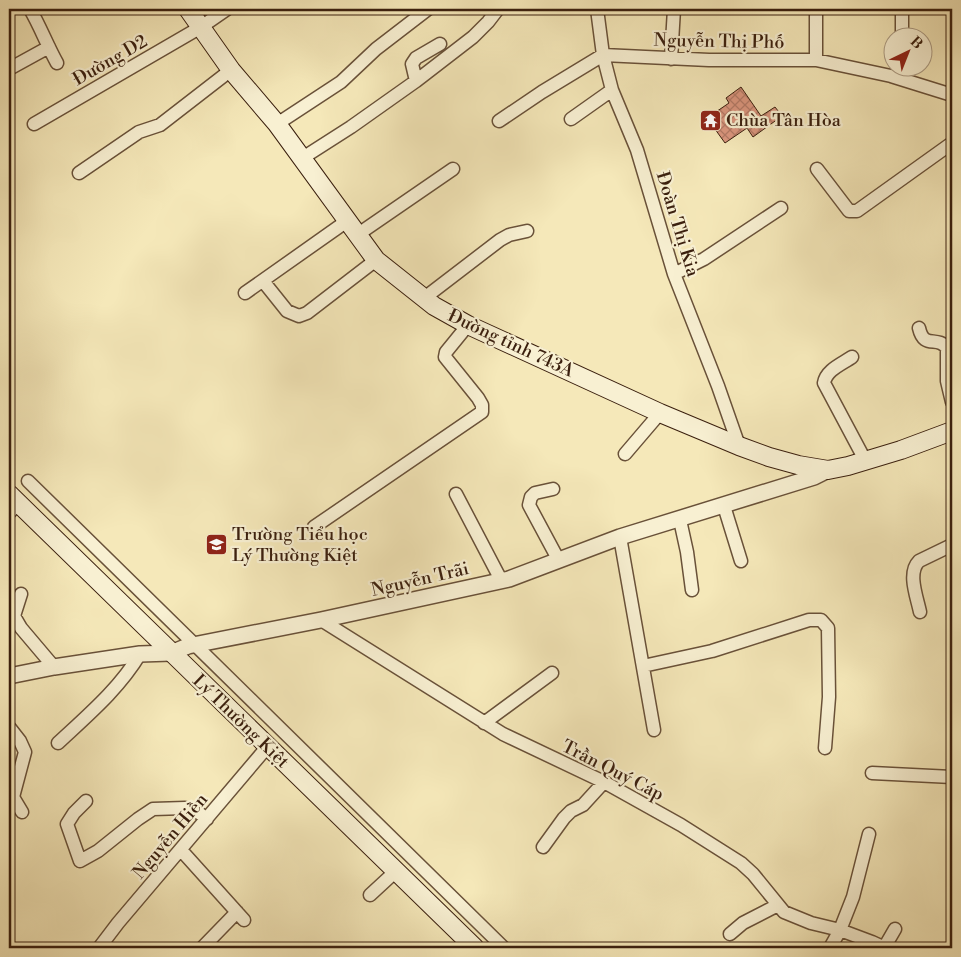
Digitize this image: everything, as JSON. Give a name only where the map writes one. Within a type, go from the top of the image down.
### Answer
[{"type":"main road","name":"Đường tỉnh 743A","points":[[188,9],[231,70],[277,124],[300,159],[376,260],[423,299],[468,325],[660,413],[739,446],[798,465],[828,470],[865,460],[952,431]]},
{"type":"main road","name":"Lý Thường Kiệt","points":[[12,503],[268,746],[475,948]]},
{"type":"street","points":[[30,9],[57,63]]},
{"type":"street","name":"Đường D2","points":[[34,124],[201,27],[227,9]]},
{"type":"street","points":[[277,124],[341,82],[376,49],[428,9]]},
{"type":"street","points":[[300,159],[351,127],[416,81],[473,37],[498,9]]},
{"type":"street","name":"Đoàn Thị Kia","points":[[597,9],[603,55],[612,90],[637,150],[674,274],[718,386],[739,446]]},
{"type":"street","points":[[671,59],[674,9]]},
{"type":"street","points":[[816,9],[816,60]]},
{"type":"street","points":[[902,9],[902,28]]},
{"type":"street","points":[[416,81],[412,64],[416,58],[440,44]]},
{"type":"street","points":[[9,69],[48,47]]},
{"type":"street","points":[[500,120],[603,55]]},
{"type":"street","name":"Nguyễn Thị Phố","points":[[603,55],[671,59],[816,60],[884,70]]},
{"type":"street","points":[[79,172],[139,132],[160,125],[231,70]]},
{"type":"street","name":"Nguyễn Thị Phố","points":[[913,78],[952,95]]},
{"type":"street","points":[[570,120],[612,90]]},
{"type":"street","points":[[817,169],[849,211],[857,211],[952,143]]},
{"type":"street","points":[[245,293],[454,169]]},
{"type":"street","points":[[674,274],[704,259],[781,208]]},
{"type":"street","points":[[423,299],[500,240],[509,235],[527,231]]},
{"type":"street","points":[[263,281],[287,311],[299,316],[307,313],[376,260]]},
{"type":"street","points":[[314,528],[482,412],[482,405],[478,398],[445,357],[446,352],[468,325]]},
{"type":"street","points":[[919,328],[921,337],[926,341],[945,345],[947,348],[947,382],[952,402]]},
{"type":"street","points":[[852,358],[831,372],[824,383],[865,460]]},
{"type":"street","points":[[625,454],[660,413]]},
{"type":"street","name":"Nguyễn Trãi","points":[[9,676],[54,666],[140,654],[171,653],[196,645],[321,620],[501,580],[620,537],[724,506],[814,477],[828,470]]},
{"type":"street","points":[[28,481],[504,948]]},
{"type":"street","points":[[553,489],[536,493],[531,497],[529,505],[558,559]]},
{"type":"street","points":[[456,494],[501,580]]},
{"type":"street","points":[[724,506],[741,561]]},
{"type":"street","points":[[680,520],[692,590]]},
{"type":"street","points":[[620,537],[654,730]]},
{"type":"street","points":[[920,612],[913,574],[915,565],[919,561],[952,545]]},
{"type":"street","points":[[21,594],[14,616],[21,628],[54,666]]},
{"type":"street","name":"Trần Quý Cáp","points":[[321,620],[484,723],[604,782],[681,825],[741,863],[753,874],[784,912],[811,923],[840,930],[879,947]]},
{"type":"street","points":[[643,666],[712,651],[809,620],[821,620],[828,628],[829,697],[825,748]]},
{"type":"street","points":[[58,743],[118,685],[129,673],[140,654]]},
{"type":"street","points":[[484,723],[552,673]]},
{"type":"street","points":[[9,727],[20,741],[25,752],[13,797],[22,812]]},
{"type":"street","name":"Nguyễn Hiền","points":[[99,948],[268,746]]},
{"type":"street","points":[[872,773],[952,777]]},
{"type":"street","points":[[543,847],[564,818],[571,811],[583,806],[604,782]]},
{"type":"street","points":[[86,801],[74,813],[67,824],[80,861],[98,851],[153,809],[185,808],[195,810],[208,819]]},
{"type":"street","points":[[830,948],[840,930],[853,897],[870,834]]},
{"type":"street","points":[[181,850],[240,916],[202,948]]},
{"type":"street","points":[[370,895],[396,871]]},
{"type":"street","points":[[730,934],[743,923],[778,905]]},
{"type":"street","points":[[879,947],[895,929]]},
{"type":"building","points":[[741,87],[761,116],[775,107],[782,116],[753,137],[747,128],[725,143],[707,118],[729,103],[726,98]]},
{"type":"place","name":"Chùa Tân Hòa","points":[[710,120]]},
{"type":"place","name":"Trường Tiểu học Lý Thường Kiệt","points":[[216,544]]}]
